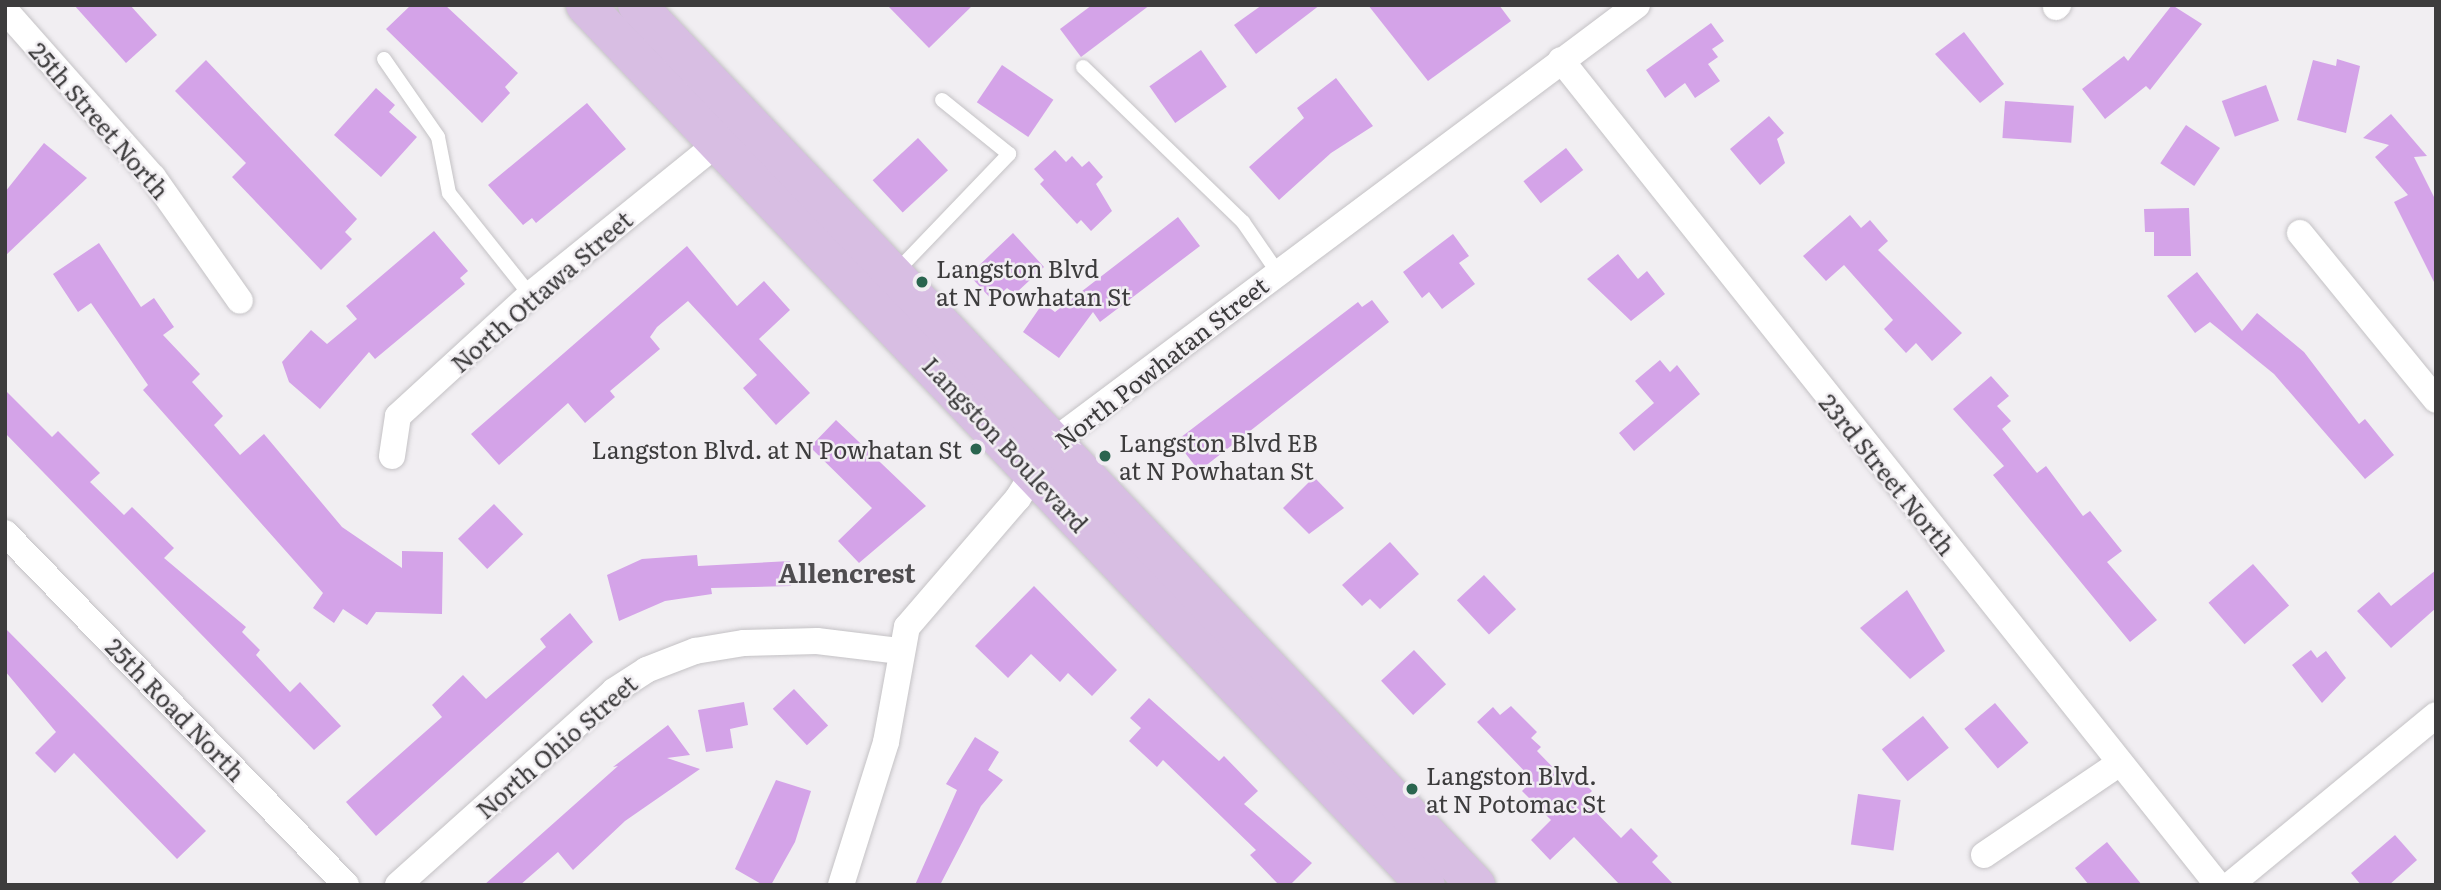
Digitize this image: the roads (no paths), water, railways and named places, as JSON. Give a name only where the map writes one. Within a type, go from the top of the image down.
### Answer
[{"type":"main road","name":"Langston Boulevard","points":[[585,5],[1426,885]]},
{"type":"main road","name":"Langston Boulevard","points":[[637,5],[1476,885]]},
{"type":"street","name":"North Powhatan Street","points":[[841,885],[883,755],[900,651],[916,614],[1034,475],[1055,441],[1276,271],[1637,5]]},
{"type":"street","name":"25th Street North","points":[[5,10],[153,177],[240,301]]},
{"type":"street","name":"23rd Street North","points":[[1561,60],[2218,885]]},
{"type":"street","name":"North Ottawa Street","points":[[392,456],[398,416],[530,295],[718,143]]},
{"type":"street","points":[[2300,233],[2436,400]]},
{"type":"street","name":"25th Road North","points":[[5,533],[346,885]]},
{"type":"street","name":"North Ohio Street","points":[[398,885],[643,671],[695,651],[744,643],[817,641],[900,651]]},
{"type":"street","points":[[2230,885],[2436,715]]},
{"type":"street","points":[[1984,855],[2120,763]]},
{"type":"lane","points":[[384,59],[439,137],[449,193],[530,295]]},
{"type":"lane","points":[[1083,67],[1234,212],[1276,271]]},
{"type":"lane","points":[[894,274],[1009,154],[942,100]]},
{"type":"place","name":"Langston Blvd at N Powhatan St","points":[[922,282]]},
{"type":"place","name":"Langston Blvd. at N Powhatan St","points":[[976,449]]},
{"type":"place","name":"Langston Blvd EB at N Powhatan St","points":[[1105,456]]},
{"type":"place","name":"Langston Blvd. at N Potomac St","points":[[1412,789]]},
{"type":"district","name":"Allencrest","points":[[847,572]]}]
